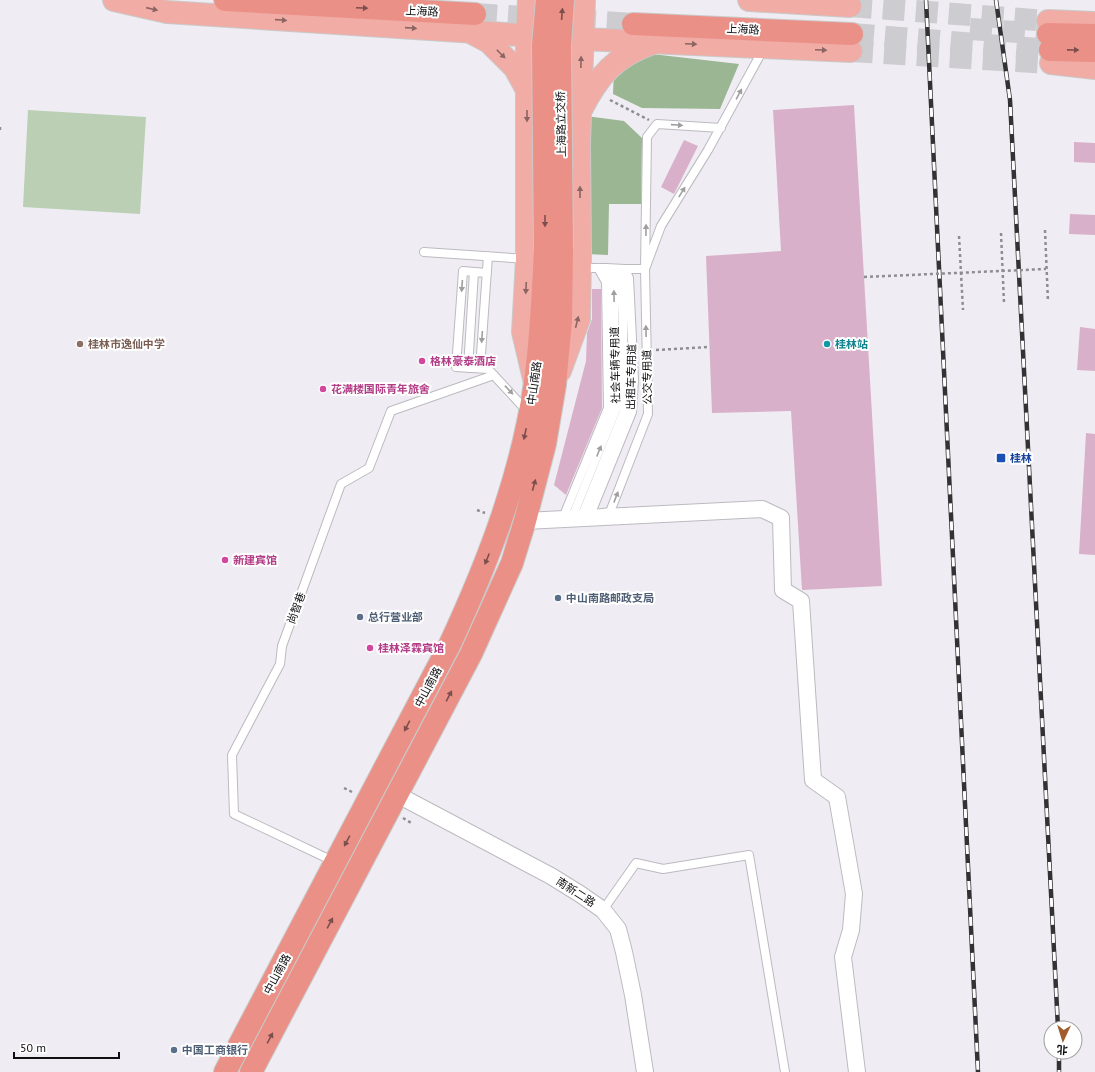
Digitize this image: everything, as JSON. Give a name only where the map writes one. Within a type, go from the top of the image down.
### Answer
[{"type":"highway","name":"上海路","points":[[225,0],[472,23]]},
{"type":"highway","name":"上海路立交桥","points":[[545,252],[544,45],[547,0]]},
{"type":"highway","name":"上海路立交桥","points":[[545,252],[563,0]]},
{"type":"highway","name":"上海路","points":[[634,17],[851,28]]},
{"type":"highway","points":[[1050,42],[1095,34]]},
{"type":"highway","points":[[1050,42],[1095,51]]},
{"type":"highway","name":"中山南路","points":[[252,1072],[471,654],[512,563],[526,518],[545,444],[545,384],[561,321],[545,252]]},
{"type":"highway","name":"中山南路","points":[[225,1072],[336,863],[450,644],[472,598],[502,519],[524,440],[529,413],[545,384]]},
{"type":"main road","points":[[114,0],[167,12],[472,23],[527,35],[764,48],[851,28]]},
{"type":"main road","points":[[529,0],[527,35],[527,90],[545,252],[523,332],[545,384]]},
{"type":"main road","points":[[545,384],[579,319],[594,268],[580,113],[584,0]]},
{"type":"main road","points":[[749,0],[851,28]]},
{"type":"main road","points":[[472,23],[515,68],[527,90]]},
{"type":"main road","points":[[1050,42],[1095,23]]},
{"type":"main road","points":[[580,113],[592,89],[608,69],[622,58],[639,48],[656,42]]},
{"type":"main road","points":[[1050,42],[1095,68]]},
{"type":"street","points":[[526,518],[762,510],[781,518],[783,590],[801,601],[813,780],[837,797],[854,894],[851,930],[843,957],[857,1072]]},
{"type":"street","name":"南新二路","points":[[398,795],[551,876],[603,910],[618,929],[624,952],[633,996],[645,1072]]},
{"type":"lane","points":[[594,268],[645,269],[647,137],[657,124],[721,128],[764,48]]},
{"type":"lane","name":"公交专用道","points":[[526,518],[565,513],[610,512],[648,414],[645,269],[661,226],[721,128]]},
{"type":"lane","points":[[424,252],[488,256],[545,252]]},
{"type":"lane","points":[[480,368],[488,256]]},
{"type":"lane","name":"社会车辆专用道","points":[[574,513],[616,409],[614,281],[594,268]]},
{"type":"lane","name":"社会车辆专用道","points":[[565,513],[608,408],[606,282],[594,268]]},
{"type":"lane","name":"出租车专用道","points":[[587,513],[624,411],[621,278],[614,268]]},
{"type":"lane","name":"出租车专用道","points":[[587,513],[632,412],[634,380],[630,286],[629,278],[625,269]]},
{"type":"lane","points":[[486,273],[463,272],[456,367],[488,369],[529,413]]},
{"type":"lane","points":[[468,368],[474,272]]},
{"type":"lane","name":"尚智巷","points":[[336,863],[234,814],[232,755],[280,664],[282,646],[341,484],[370,468],[392,412],[494,375]]},
{"type":"lane","points":[[603,910],[636,863],[663,869],[749,855],[785,1072]]},
{"type":"path","points":[[610,100],[657,124]]},
{"type":"path","points":[[1045,230],[1048,302]]},
{"type":"path","points":[[1001,233],[1004,303]]},
{"type":"path","points":[[959,236],[963,310]]},
{"type":"path","points":[[864,277],[1046,269]]},
{"type":"green space","points":[[643,53],[739,64],[720,109],[642,108],[613,94],[614,71]]},
{"type":"green space","points":[[28,110],[146,117],[140,214],[23,207]]},
{"type":"green space","points":[[586,116],[624,121],[642,138],[641,204],[609,204],[608,255],[585,254]]},
{"type":"building","name":"桂林站","points":[[854,105],[882,586],[802,590],[791,411],[712,413],[706,256],[781,251],[773,110]]},
{"type":"building","points":[[684,140],[698,146],[674,194],[661,187]]},
{"type":"building","points":[[1074,142],[1095,143],[1095,163],[1074,162]]},
{"type":"building","points":[[1070,214],[1095,215],[1095,235],[1069,234]]},
{"type":"building","points":[[592,289],[601,289],[602,408],[566,495],[554,485],[586,361],[587,333],[592,319]]},
{"type":"building","points":[[1080,327],[1095,329],[1095,371],[1077,370]]},
{"type":"building","points":[[1086,433],[1095,434],[1095,555],[1079,554]]},
{"type":"tunnel","points":[[850,6],[1048,21]]},
{"type":"tunnel","points":[[475,14],[633,24]]},
{"type":"tunnel","points":[[970,29],[1048,34]]},
{"type":"tunnel","points":[[852,34],[1050,50]]},
{"type":"tunnel","points":[[851,51],[1051,63]]},
{"type":"railway","points":[[926,0],[978,1072]]},
{"type":"railway","points":[[996,0],[1010,100],[1058,1020]]},
{"type":"railway","points":[[1059,1060],[1059,1072]]},
{"type":"place","name":"桂林市逸仙中学","points":[[80,344]]},
{"type":"place","name":"桂林站","points":[[827,344]]},
{"type":"place","name":"格林豪泰酒店","points":[[422,361]]},
{"type":"place","name":"花满楼国际青年旅舍","points":[[323,389]]},
{"type":"place","name":"桂林","points":[[1001,458]]},
{"type":"place","name":"新建宾馆","points":[[225,560]]},
{"type":"place","name":"中山南路邮政支局","points":[[558,598]]},
{"type":"place","name":"总行营业部","points":[[360,617]]},
{"type":"place","name":"桂林泽霖宾馆","points":[[370,648]]},
{"type":"place","name":"中国工商银行","points":[[174,1050]]}]
